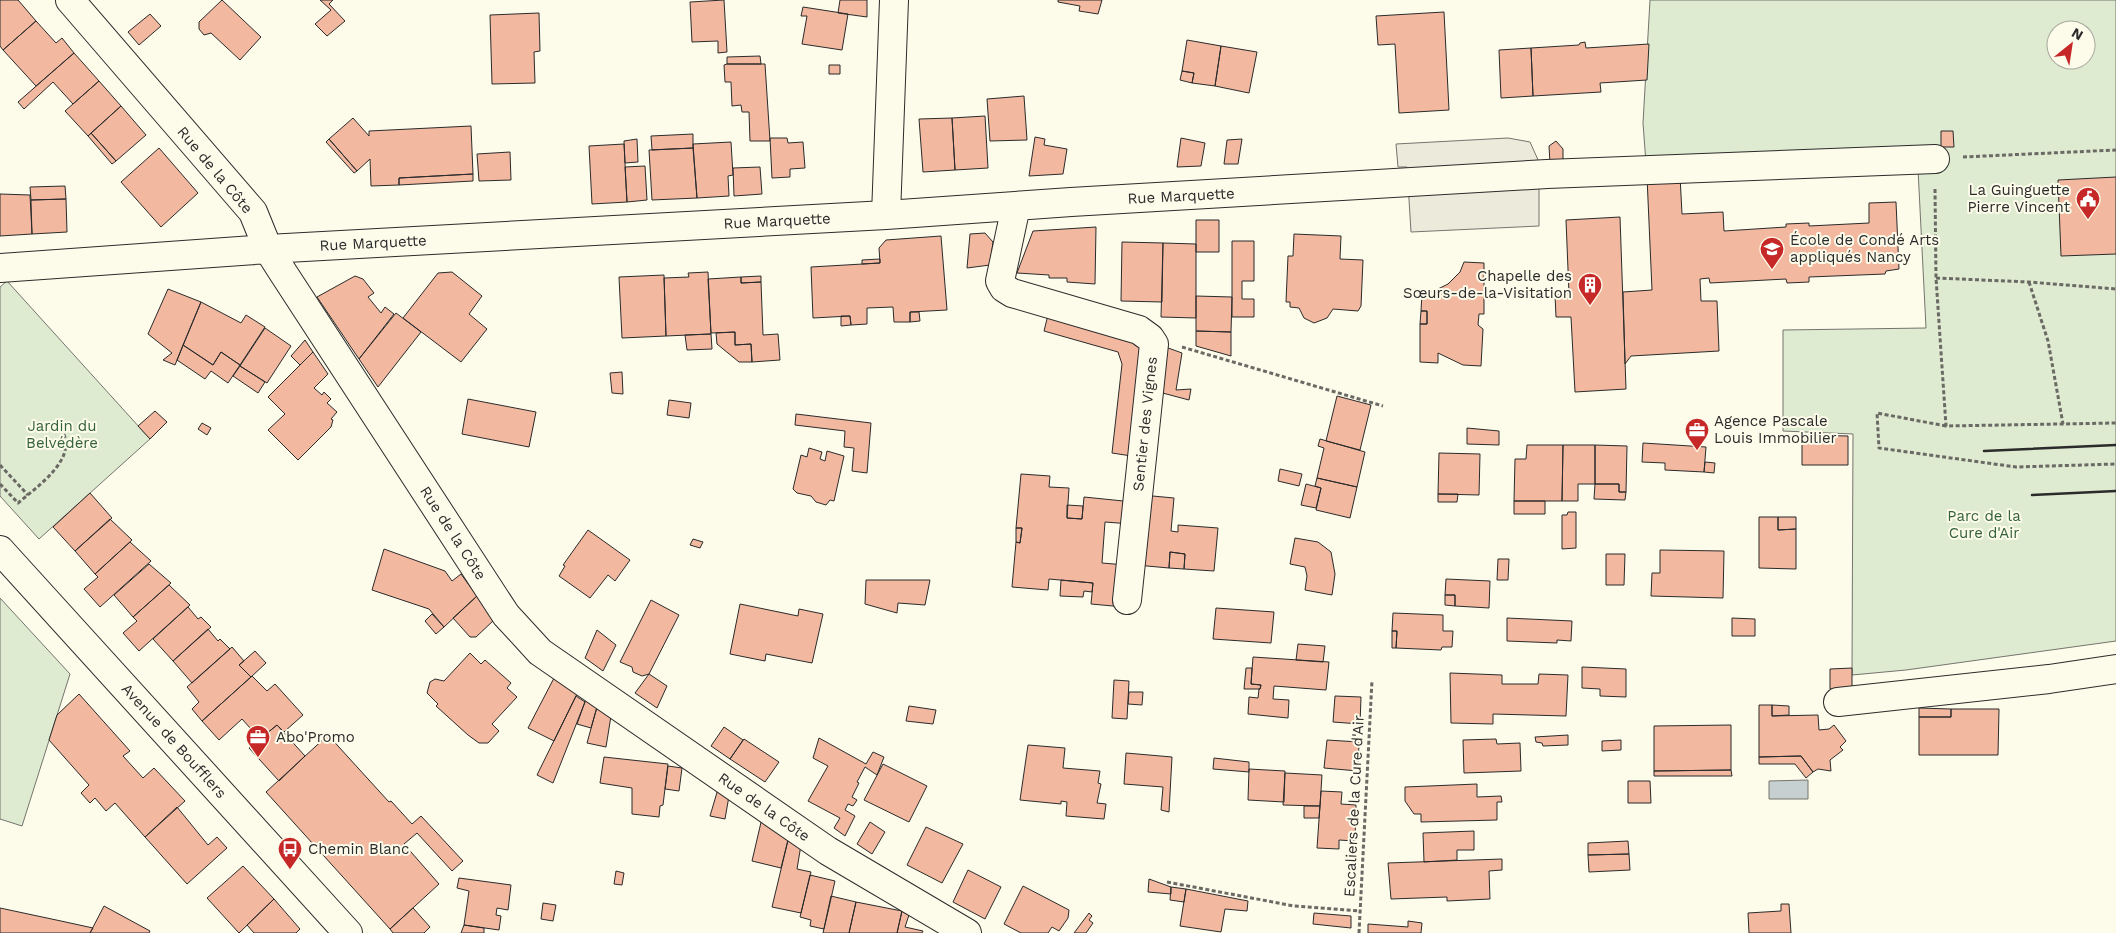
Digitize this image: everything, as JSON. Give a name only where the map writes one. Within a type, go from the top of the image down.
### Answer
[{"type":"street","name":"Rue de la Côte","points":[[70,0],[253,212],[268,249],[506,615],[540,652],[828,851],[966,933]]},
{"type":"street","points":[[886,216],[894,0]]},
{"type":"street","name":"Rue Marquette","points":[[0,268],[268,249],[886,216],[1016,206],[1554,174],[1935,159]]},
{"type":"street","name":"Sentier des Vignes","points":[[1016,206],[1000,281],[1004,288],[1012,293],[1139,330],[1150,338],[1154,344],[1127,600]]},
{"type":"street","name":"Avenue de Boufflers","points":[[0,550],[348,933]]},
{"type":"street","points":[[1838,702],[2049,679],[2116,669]]},
{"type":"path","points":[[1946,426],[1936,278],[1935,159],[2116,150]]},
{"type":"path","points":[[1936,278],[2029,282],[2116,289]]},
{"type":"path","points":[[2029,282],[2048,342],[2063,424]]},
{"type":"path","points":[[1150,338],[1383,406]]},
{"type":"path","points":[[2116,424],[1946,426],[1877,413],[1880,448],[2016,467],[2116,464]]},
{"type":"path","points":[[0,484],[18,503],[58,467],[66,441],[65,434],[60,428]]},
{"type":"path","points":[[0,465],[28,495]]},
{"type":"path","name":"Escaliers de la Cure d'Air","points":[[1359,933],[1372,680]]},
{"type":"path","points":[[1167,882],[1294,906],[1360,912]]},
{"type":"green space","name":"Parc de la Cure d'Air","points":[[1650,0],[2116,0],[2116,641],[1906,670],[1852,675],[1853,434],[1783,431],[1783,330],[1926,328],[1918,169],[1680,183],[1647,177],[1643,123]]},
{"type":"green space","name":"Jardin du Belvédère","points":[[7,281],[150,439],[39,539],[0,496],[0,287]]},
{"type":"green space","points":[[0,598],[70,674],[22,826],[0,819]]},
{"type":"shaded area","points":[[1508,138],[1530,142],[1539,162],[1539,226],[1411,232],[1407,167],[1398,167],[1396,144]]},
{"type":"shaded area","points":[[1808,780],[1808,799],[1769,799],[1769,781]]},
{"type":"building","points":[[0,0],[18,0],[36,21],[3,50],[0,46]]},
{"type":"building","points":[[222,0],[261,37],[240,60],[211,33],[204,35],[199,29],[199,22]]},
{"type":"building","points":[[320,0],[333,0],[329,4],[345,21],[327,36],[315,24],[331,10]]},
{"type":"building","points":[[724,0],[727,52],[718,53],[718,41],[692,42],[690,2]]},
{"type":"building","points":[[840,0],[867,0],[867,17],[838,13]]},
{"type":"building","points":[[1058,0],[1102,0],[1098,14],[1079,11],[1080,6],[1058,2]]},
{"type":"building","points":[[803,7],[848,14],[842,50],[802,44],[807,16],[801,16]]},
{"type":"building","points":[[1444,12],[1449,110],[1399,113],[1395,44],[1378,45],[1376,16]]},
{"type":"building","points":[[539,13],[540,51],[534,52],[535,83],[492,84],[490,15]]},
{"type":"building","points":[[150,14],[161,26],[139,45],[128,32]]},
{"type":"building","points":[[36,21],[56,43],[62,38],[74,53],[36,86],[3,50]]},
{"type":"building","points":[[1187,40],[1221,46],[1215,86],[1192,83],[1194,73],[1182,71]]},
{"type":"building","points":[[1585,42],[1586,48],[1649,44],[1647,80],[1600,83],[1601,92],[1533,96],[1531,48],[1579,45]]},
{"type":"building","points":[[1221,46],[1257,52],[1249,93],[1215,86]]},
{"type":"building","points":[[1531,48],[1533,96],[1501,98],[1499,50]]},
{"type":"building","points":[[74,53],[99,81],[73,104],[53,82],[24,109],[18,102]]},
{"type":"building","points":[[760,56],[761,64],[727,64],[727,57]]},
{"type":"building","points":[[765,64],[770,141],[750,141],[749,112],[742,112],[741,105],[732,106],[731,82],[725,82],[724,65]]},
{"type":"building","points":[[829,65],[840,65],[840,74],[829,74]]},
{"type":"building","points":[[1182,71],[1194,73],[1192,83],[1180,80]]},
{"type":"building","points":[[99,81],[121,106],[88,136],[65,111]]},
{"type":"building","points":[[1024,96],[1027,140],[990,141],[987,99]]},
{"type":"building","points":[[121,106],[146,135],[116,161],[91,133]]},
{"type":"building","points":[[985,116],[988,168],[955,170],[952,118]]},
{"type":"building","points":[[353,118],[369,136],[369,131],[471,126],[473,174],[399,178],[399,185],[371,186],[370,159],[357,171],[329,139]]},
{"type":"building","points":[[952,118],[955,170],[923,172],[919,119]]},
{"type":"building","points":[[1941,131],[1953,131],[1954,147],[1941,147]]},
{"type":"building","points":[[91,133],[116,161],[112,164],[88,136]]},
{"type":"building","points":[[693,134],[693,148],[652,150],[651,136]]},
{"type":"building","points":[[1035,137],[1045,139],[1044,145],[1067,149],[1063,174],[1029,176]]},
{"type":"building","points":[[770,138],[787,138],[788,143],[803,142],[805,168],[790,169],[790,177],[772,178]]},
{"type":"building","points":[[1181,138],[1205,143],[1201,166],[1177,167]]},
{"type":"building","points":[[329,139],[357,171],[354,173],[326,142]]},
{"type":"building","points":[[637,139],[638,162],[625,163],[624,141]]},
{"type":"building","points":[[1242,139],[1238,164],[1224,164],[1227,140]]},
{"type":"building","points":[[1556,141],[1563,149],[1563,162],[1550,163],[1549,146]]},
{"type":"building","points":[[731,142],[733,175],[728,176],[729,196],[697,198],[693,144]]},
{"type":"building","points":[[624,144],[627,202],[592,204],[589,146]]},
{"type":"building","points":[[159,148],[198,193],[161,227],[121,182]]},
{"type":"building","points":[[693,148],[697,198],[652,200],[649,150]]},
{"type":"building","points":[[510,152],[511,180],[479,181],[477,154]]},
{"type":"building","points":[[645,166],[647,200],[627,202],[625,167]]},
{"type":"building","points":[[760,167],[762,194],[734,196],[733,168]]},
{"type":"building","points":[[473,174],[473,181],[399,185],[399,178]]},
{"type":"building","name":"École de Condé Arts appliqués Nancy","points":[[1680,176],[1682,214],[1723,212],[1724,231],[1786,227],[1786,224],[1809,223],[1809,226],[1869,223],[1869,203],[1896,202],[1899,269],[1886,271],[1885,274],[1809,277],[1809,282],[1787,283],[1786,279],[1710,283],[1709,278],[1700,279],[1701,301],[1717,301],[1719,351],[1631,356],[1625,364],[1623,292],[1652,290],[1647,177]]},
{"type":"building","name":"La Guinguette Pierre Vincent","points":[[2116,177],[2116,254],[2061,256],[2058,180]]},
{"type":"building","points":[[65,186],[66,199],[31,200],[30,187]]},
{"type":"building","points":[[0,194],[30,195],[32,234],[0,236]]},
{"type":"building","points":[[66,199],[67,232],[32,234],[31,200]]},
{"type":"building","name":"Chapelle des Sœurs-de-la-Visitation","points":[[1620,217],[1626,389],[1575,392],[1571,317],[1556,317],[1555,295],[1569,294],[1566,220]]},
{"type":"building","points":[[1196,220],[1219,220],[1219,252],[1196,252]]},
{"type":"building","points":[[1096,227],[1095,284],[1067,282],[1067,278],[1049,278],[1049,275],[1017,273],[1033,231]]},
{"type":"building","points":[[985,233],[993,242],[990,265],[967,268],[970,234]]},
{"type":"building","points":[[1294,234],[1341,236],[1340,259],[1363,260],[1361,306],[1358,311],[1333,309],[1327,318],[1314,323],[1304,318],[1299,308],[1290,307],[1290,302],[1286,302],[1288,256],[1293,256]]},
{"type":"building","points":[[941,236],[947,310],[910,312],[910,322],[894,322],[893,307],[867,308],[867,324],[851,325],[850,316],[813,318],[811,267],[880,263],[879,248],[886,240]]},
{"type":"building","points":[[1232,241],[1254,241],[1254,281],[1242,281],[1242,299],[1254,299],[1254,317],[1232,317]]},
{"type":"building","points":[[1122,242],[1163,243],[1162,302],[1121,301]]},
{"type":"building","points":[[1163,243],[1196,244],[1196,318],[1161,317]]},
{"type":"building","points":[[880,259],[880,263],[862,264],[862,260]]},
{"type":"building","points":[[1464,262],[1484,263],[1484,314],[1479,314],[1478,325],[1483,329],[1481,366],[1463,365],[1438,353],[1438,363],[1420,362],[1420,324],[1427,324],[1427,311],[1421,311],[1422,293],[1434,291],[1448,284],[1460,272]]},
{"type":"building","points":[[452,272],[482,296],[469,314],[487,329],[461,362],[403,318],[438,273]]},
{"type":"building","points":[[708,272],[711,334],[666,336],[664,278],[689,277],[688,273]]},
{"type":"building","points":[[664,275],[666,336],[622,338],[619,277]]},
{"type":"building","points":[[355,276],[363,279],[374,293],[368,297],[381,313],[385,307],[394,314],[359,359],[317,297]]},
{"type":"building","points":[[761,276],[761,282],[741,283],[741,277]]},
{"type":"building","points":[[741,277],[741,283],[761,282],[763,335],[778,334],[780,360],[752,362],[751,344],[735,345],[735,332],[711,333],[708,279]]},
{"type":"building","points":[[168,289],[201,302],[175,365],[163,360],[172,353],[148,334]]},
{"type":"building","points":[[1196,296],[1232,297],[1231,332],[1196,331]]},
{"type":"building","points":[[201,302],[241,323],[246,315],[265,327],[240,365],[221,352],[213,365],[183,345]]},
{"type":"building","points":[[1050,307],[1150,348],[1138,457],[1112,453],[1122,364],[1118,352],[1044,331]]},
{"type":"building","points":[[1421,311],[1427,311],[1427,324],[1420,324]]},
{"type":"building","points":[[910,312],[919,312],[920,321],[910,322]]},
{"type":"building","points":[[396,313],[421,332],[378,387],[359,359]]},
{"type":"building","points":[[841,316],[850,316],[851,325],[841,326]]},
{"type":"building","points":[[265,328],[291,346],[267,383],[240,366]]},
{"type":"building","points":[[1196,331],[1231,332],[1231,356],[1196,346]]},
{"type":"building","points":[[735,332],[735,345],[751,344],[752,362],[739,362],[717,344],[716,333]]},
{"type":"building","points":[[711,334],[712,349],[687,350],[685,335]]},
{"type":"building","points":[[305,340],[313,352],[300,365],[291,356]]},
{"type":"building","points":[[183,345],[213,365],[221,352],[240,365],[228,383],[211,371],[205,379],[177,360]]},
{"type":"building","points":[[1160,345],[1182,353],[1176,390],[1191,389],[1189,400],[1155,391]]},
{"type":"building","points":[[313,352],[328,374],[314,388],[322,395],[324,392],[331,399],[327,403],[337,412],[331,419],[333,420],[331,427],[298,460],[268,430],[285,414],[268,397]]},
{"type":"building","points":[[240,366],[265,382],[258,393],[233,376]]},
{"type":"building","points":[[622,372],[623,394],[612,393],[610,373]]},
{"type":"building","points":[[1337,396],[1371,405],[1360,450],[1326,441]]},
{"type":"building","points":[[468,399],[536,412],[529,447],[462,434]]},
{"type":"building","points":[[669,400],[691,403],[689,418],[667,415]]},
{"type":"building","points":[[155,411],[167,422],[150,439],[138,426]]},
{"type":"building","points":[[796,414],[871,423],[867,473],[852,471],[854,448],[844,447],[845,431],[795,425]]},
{"type":"building","points":[[202,423],[211,428],[207,435],[198,429]]},
{"type":"building","points":[[1467,428],[1499,431],[1499,445],[1467,444]]},
{"type":"building","points":[[1802,435],[1848,436],[1848,465],[1802,465]]},
{"type":"building","points":[[1320,439],[1365,452],[1357,487],[1317,478],[1324,448],[1318,446]]},
{"type":"building","points":[[1643,443],[1706,447],[1704,472],[1665,470],[1665,463],[1642,462]]},
{"type":"building","points":[[1527,445],[1563,445],[1562,501],[1514,501],[1515,459],[1526,459]]},
{"type":"building","points":[[1563,445],[1595,445],[1595,484],[1578,484],[1578,501],[1562,501]]},
{"type":"building","points":[[1595,445],[1627,446],[1626,492],[1619,492],[1619,484],[1595,484]]},
{"type":"building","points":[[809,448],[822,452],[820,459],[825,461],[827,451],[844,456],[834,501],[830,500],[826,505],[816,502],[811,496],[797,493],[793,489],[801,455],[807,457]]},
{"type":"building","points":[[1439,453],[1480,454],[1479,495],[1438,494]]},
{"type":"building","points":[[1705,462],[1715,463],[1714,473],[1704,472]]},
{"type":"building","points":[[1280,469],[1302,474],[1299,486],[1278,481]]},
{"type":"building","points":[[1021,474],[1050,476],[1049,487],[1069,488],[1067,518],[1082,519],[1084,497],[1133,502],[1131,524],[1105,522],[1102,563],[1126,565],[1124,607],[1091,604],[1093,583],[1049,579],[1048,590],[1012,587],[1016,542],[1020,543],[1022,528],[1016,528]]},
{"type":"building","points":[[1317,478],[1357,487],[1350,518],[1316,510],[1321,488],[1315,486]]},
{"type":"building","points":[[1306,484],[1321,488],[1316,508],[1301,505]]},
{"type":"building","points":[[1595,484],[1619,484],[1619,492],[1626,492],[1625,500],[1594,499]]},
{"type":"building","points":[[90,493],[112,518],[75,551],[53,527]]},
{"type":"building","points":[[1438,494],[1458,494],[1457,502],[1438,502]]},
{"type":"building","points":[[1142,495],[1174,498],[1171,531],[1178,532],[1178,525],[1218,528],[1214,571],[1184,569],[1185,554],[1170,552],[1169,568],[1136,565]]},
{"type":"building","points":[[1514,501],[1545,501],[1545,514],[1514,514]]},
{"type":"building","points":[[1067,505],[1083,506],[1082,519],[1067,518]]},
{"type":"building","points":[[1568,512],[1576,512],[1576,548],[1562,549],[1562,515],[1567,515]]},
{"type":"building","points":[[1759,517],[1778,517],[1778,530],[1796,529],[1796,569],[1759,568]]},
{"type":"building","points":[[1778,517],[1796,517],[1796,529],[1778,530]]},
{"type":"building","points":[[110,519],[132,540],[95,574],[75,551]]},
{"type":"building","points":[[1016,528],[1022,528],[1020,543],[1016,542]]},
{"type":"building","points":[[588,530],[630,560],[615,581],[608,575],[590,598],[559,576],[565,566],[563,565]]},
{"type":"building","points":[[1295,538],[1318,542],[1331,552],[1335,574],[1332,595],[1305,590],[1307,576],[1305,567],[1290,564]]},
{"type":"building","points":[[693,539],[703,542],[700,548],[690,545]]},
{"type":"building","points":[[130,542],[151,561],[100,607],[84,589],[98,577],[95,574]]},
{"type":"building","points":[[384,549],[445,571],[452,581],[461,574],[477,596],[444,627],[429,609],[372,590]]},
{"type":"building","points":[[1660,550],[1724,551],[1723,598],[1651,596],[1652,573],[1660,573]]},
{"type":"building","points":[[1170,552],[1185,554],[1184,569],[1169,568]]},
{"type":"building","points":[[1606,554],[1625,554],[1624,585],[1606,585]]},
{"type":"building","points":[[1498,559],[1509,559],[1508,580],[1497,580]]},
{"type":"building","points":[[149,564],[171,583],[133,617],[114,595]]},
{"type":"building","points":[[1446,579],[1490,581],[1489,608],[1455,606],[1455,595],[1445,595]]},
{"type":"building","points":[[866,580],[930,580],[925,605],[898,603],[897,613],[865,604]]},
{"type":"building","points":[[1061,580],[1093,583],[1092,592],[1084,591],[1083,597],[1060,596]]},
{"type":"building","points":[[169,585],[190,605],[139,651],[123,633],[137,621],[133,617]]},
{"type":"building","points":[[1445,595],[1455,595],[1455,606],[1445,605]]},
{"type":"building","points":[[477,596],[494,620],[476,637],[470,637],[453,618]]},
{"type":"building","points":[[651,600],[679,615],[649,674],[642,676],[633,672],[632,667],[620,662]]},
{"type":"building","points":[[740,604],[798,616],[799,609],[823,614],[812,663],[766,654],[765,661],[730,654]]},
{"type":"building","points":[[188,607],[198,619],[201,617],[211,627],[173,661],[153,639]]},
{"type":"building","points":[[1216,608],[1274,612],[1271,643],[1213,639]]},
{"type":"building","points":[[1393,613],[1443,615],[1443,631],[1453,631],[1452,647],[1442,647],[1441,650],[1396,648],[1397,631],[1392,631]]},
{"type":"building","points":[[432,614],[444,627],[436,634],[425,621]]},
{"type":"building","points":[[1507,618],[1572,621],[1571,641],[1557,640],[1557,643],[1507,641]]},
{"type":"building","points":[[1732,618],[1755,619],[1755,636],[1732,636]]},
{"type":"building","points":[[208,629],[218,641],[220,639],[230,649],[192,683],[173,661]]},
{"type":"building","points":[[597,630],[616,645],[603,671],[585,658]]},
{"type":"building","points":[[1392,631],[1397,631],[1396,648],[1392,648]]},
{"type":"building","points":[[1298,644],[1325,646],[1323,662],[1296,660]]},
{"type":"building","points":[[232,647],[244,661],[239,665],[251,677],[202,721],[192,709],[199,702],[187,687]]},
{"type":"building","points":[[255,651],[266,663],[251,677],[239,665]]},
{"type":"building","points":[[470,653],[481,664],[485,660],[511,683],[507,688],[517,697],[492,724],[499,731],[488,743],[479,743],[468,735],[436,706],[438,704],[427,693],[430,682],[435,679],[444,681]]},
{"type":"building","points":[[1253,657],[1329,662],[1326,690],[1274,686],[1273,699],[1289,700],[1288,718],[1248,714],[1249,697],[1258,698],[1261,685],[1251,684]]},
{"type":"building","points":[[1582,667],[1626,669],[1626,697],[1600,696],[1600,689],[1582,688]]},
{"type":"building","points":[[1246,668],[1252,668],[1251,684],[1261,685],[1260,689],[1244,689]]},
{"type":"building","points":[[1852,668],[1852,689],[1830,689],[1830,669]]},
{"type":"building","points":[[1450,673],[1502,675],[1502,684],[1538,684],[1539,674],[1568,675],[1566,716],[1493,714],[1493,724],[1451,723]]},
{"type":"building","points":[[649,674],[667,686],[657,708],[635,693]]},
{"type":"building","points":[[252,676],[267,691],[275,684],[303,715],[284,732],[277,725],[260,739],[242,719],[219,740],[202,721]]},
{"type":"building","points":[[554,678],[577,694],[554,741],[528,728]]},
{"type":"building","points":[[1114,680],[1129,681],[1127,719],[1112,718]]},
{"type":"building","points":[[1129,692],[1143,692],[1142,705],[1128,704]]},
{"type":"building","points":[[79,694],[130,751],[123,756],[143,778],[154,768],[185,801],[145,837],[115,803],[106,811],[95,798],[90,803],[81,793],[89,785],[49,740],[57,715]]},
{"type":"building","points":[[576,696],[585,702],[553,783],[537,775]]},
{"type":"building","points":[[1335,696],[1361,697],[1360,724],[1333,722]]},
{"type":"building","points":[[586,699],[597,707],[591,728],[577,724]]},
{"type":"building","points":[[1759,705],[1772,705],[1772,716],[1818,715],[1819,730],[1829,729],[1834,725],[1846,741],[1840,747],[1843,750],[1830,760],[1831,771],[1818,769],[1813,772],[1801,756],[1759,757]]},
{"type":"building","points":[[1772,705],[1789,706],[1789,715],[1772,716]]},
{"type":"building","points":[[909,706],[936,710],[933,724],[906,721]]},
{"type":"building","points":[[597,707],[611,716],[606,747],[587,743]]},
{"type":"building","points":[[1919,708],[1951,709],[1951,717],[1919,717]]},
{"type":"building","points":[[1951,709],[1999,709],[1998,755],[1919,755],[1919,717],[1951,717]]},
{"type":"building","points":[[277,725],[305,756],[279,781],[249,748]]},
{"type":"building","points":[[1731,725],[1731,770],[1654,771],[1654,726]]},
{"type":"building","points":[[724,727],[743,740],[730,759],[711,746]]},
{"type":"building","points":[[328,735],[389,802],[391,801],[412,824],[421,816],[463,861],[452,871],[417,833],[404,844],[439,884],[390,929],[266,792]]},
{"type":"building","points":[[1568,735],[1568,745],[1543,746],[1542,743],[1536,742],[1535,737]]},
{"type":"building","points":[[819,738],[866,764],[873,752],[884,757],[877,775],[865,767],[857,782],[859,783],[852,797],[857,800],[853,806],[848,804],[845,810],[855,816],[845,836],[834,828],[840,818],[808,801],[828,766],[813,758]]},
{"type":"building","points":[[744,739],[779,762],[765,782],[730,759]]},
{"type":"building","points":[[1496,739],[1497,744],[1520,743],[1521,771],[1464,773],[1463,740]]},
{"type":"building","points":[[1327,740],[1359,742],[1358,771],[1324,768]]},
{"type":"building","points":[[1621,740],[1621,750],[1602,751],[1602,741]]},
{"type":"building","points":[[1028,745],[1065,748],[1063,768],[1100,771],[1098,783],[1101,784],[1097,803],[1106,804],[1104,819],[1066,816],[1067,802],[1061,801],[1061,804],[1020,800]]},
{"type":"building","points":[[1126,753],[1172,757],[1169,812],[1161,810],[1163,787],[1124,784]]},
{"type":"building","points":[[1801,756],[1813,772],[1806,778],[1795,764],[1759,764],[1759,757]]},
{"type":"building","points":[[604,757],[668,764],[663,805],[660,806],[659,817],[632,814],[632,788],[600,783]]},
{"type":"building","points":[[1214,758],[1249,762],[1249,772],[1213,769]]},
{"type":"building","points":[[883,764],[927,786],[909,822],[864,800]]},
{"type":"building","points":[[668,766],[682,768],[679,791],[665,789]]},
{"type":"building","points":[[1249,769],[1285,771],[1284,802],[1248,800]]},
{"type":"building","points":[[1731,770],[1732,776],[1654,776],[1654,771]]},
{"type":"building","points":[[1285,773],[1322,775],[1320,806],[1283,805]]},
{"type":"building","points":[[1628,781],[1650,781],[1651,803],[1628,803]]},
{"type":"building","points":[[1477,784],[1477,797],[1501,796],[1502,802],[1497,802],[1497,820],[1421,822],[1421,814],[1414,814],[1405,801],[1405,787]]},
{"type":"building","points":[[718,789],[729,796],[725,819],[710,816]]},
{"type":"building","points":[[1321,791],[1342,792],[1341,804],[1356,805],[1355,841],[1339,840],[1339,849],[1317,848]]},
{"type":"building","points":[[1304,806],[1320,806],[1319,818],[1304,818]]},
{"type":"building","points":[[177,807],[208,845],[217,837],[227,848],[187,884],[145,837]]},
{"type":"building","points":[[762,818],[789,836],[781,868],[752,861]]},
{"type":"building","points":[[870,822],[885,832],[872,854],[857,844]]},
{"type":"building","points":[[926,827],[963,844],[942,883],[907,865]]},
{"type":"building","points":[[1474,831],[1474,850],[1457,850],[1457,860],[1424,862],[1423,833]]},
{"type":"building","points":[[789,836],[801,845],[797,869],[811,872],[801,913],[772,907]]},
{"type":"building","points":[[1628,841],[1629,854],[1588,855],[1588,843]]},
{"type":"building","points":[[1629,854],[1630,870],[1589,872],[1588,855]]},
{"type":"building","points":[[1502,859],[1502,870],[1489,871],[1490,899],[1447,901],[1447,897],[1391,899],[1388,863]]},
{"type":"building","points":[[243,866],[274,899],[239,933],[207,898]]},
{"type":"building","points":[[968,870],[1001,887],[985,919],[953,902]]},
{"type":"building","points":[[616,871],[624,873],[622,885],[614,884]]},
{"type":"building","points":[[810,875],[835,881],[824,929],[810,926],[811,920],[800,917]]},
{"type":"building","points":[[459,878],[511,885],[508,910],[497,908],[496,915],[501,916],[499,930],[464,925],[469,891],[457,888]]},
{"type":"building","points":[[1149,879],[1171,887],[1171,894],[1148,892]]},
{"type":"building","points":[[1023,886],[1069,910],[1068,918],[1059,931],[1052,927],[1048,933],[1021,933],[1004,924]]},
{"type":"building","points":[[1171,887],[1186,889],[1184,902],[1170,900]]},
{"type":"building","points":[[1186,889],[1248,901],[1247,911],[1225,909],[1221,932],[1180,926]]},
{"type":"building","points":[[831,896],[856,902],[849,933],[823,933]]},
{"type":"building","points":[[274,899],[300,929],[296,933],[254,933],[247,925]]},
{"type":"building","points":[[856,902],[902,911],[897,933],[849,933]]},
{"type":"building","points":[[543,903],[556,905],[553,921],[541,919]]},
{"type":"building","points":[[1781,904],[1789,904],[1791,933],[1749,933],[1748,913],[1781,911]]},
{"type":"building","points":[[104,906],[150,931],[149,933],[90,933]]},
{"type":"building","points":[[0,908],[93,928],[90,933],[0,933]]},
{"type":"building","points":[[413,908],[430,927],[424,933],[393,933],[390,929]]},
{"type":"building","points":[[902,911],[909,915],[905,927],[923,931],[922,933],[897,933]]},
{"type":"building","points":[[1089,913],[1092,916],[1089,920],[1093,923],[1086,933],[1074,933]]},
{"type":"building","points":[[1314,913],[1351,916],[1351,928],[1313,924]]},
{"type":"building","points":[[1408,921],[1422,923],[1421,933],[1368,933],[1368,924],[1408,927]]},
{"type":"building","points":[[464,925],[484,928],[484,933],[461,933]]},
{"type":"wall","points":[[1984,451],[2116,445]]},
{"type":"wall","points":[[2032,495],[2116,491]]},
{"type":"place","name":"La Guinguette Pierre Vincent","points":[[2088,220]]},
{"type":"place","name":"École de Condé Arts appliqués Nancy","points":[[1772,270]]},
{"type":"place","name":"Chapelle des Sœurs-de-la-Visitation","points":[[1590,306]]},
{"type":"place","name":"Agence Pascale Louis Immobilier","points":[[1697,451]]},
{"type":"place","name":"Abo'Promo","points":[[258,758]]},
{"type":"place","name":"Chemin Blanc","points":[[290,870]]}]
